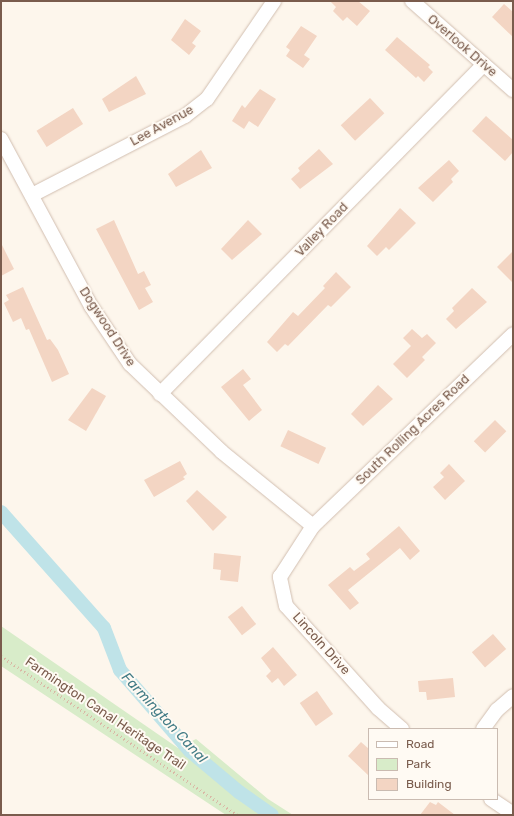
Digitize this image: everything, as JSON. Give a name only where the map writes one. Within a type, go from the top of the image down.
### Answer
[{"type":"street","name":"Lee Avenue","points":[[32,195],[185,116],[207,99],[274,1]]},
{"type":"street","name":"Overlook Drive","points":[[412,1],[513,90]]},
{"type":"street","name":"Valley Road","points":[[160,394],[483,65]]},
{"type":"street","name":"Dogwood Drive","points":[[1,139],[91,306],[130,364],[222,452],[313,526]]},
{"type":"street","name":"South Rolling Acres Road","points":[[313,526],[513,334]]},
{"type":"street","name":"Lincoln Drive","points":[[313,526],[280,577],[286,606],[378,708],[401,728]]},
{"type":"street","points":[[484,728],[497,710],[513,696]]},
{"type":"street","points":[[492,800],[513,814]]},
{"type":"path","name":"Farmington Canal Heritage Trail","points":[[1,656],[238,815]]},
{"type":"green space","points":[[1,626],[178,748],[196,739],[268,799],[293,815],[226,815],[1,666]]},
{"type":"building","points":[[330,1],[358,1],[370,11],[357,26],[347,17],[343,21],[333,11],[336,7]]},
{"type":"building","points":[[504,4],[513,12],[513,37],[492,17]]},
{"type":"building","points":[[185,19],[201,31],[192,43],[196,46],[189,55],[171,40]]},
{"type":"building","points":[[301,26],[317,36],[304,55],[310,59],[303,68],[286,56],[290,50],[286,47]]},
{"type":"building","points":[[397,37],[430,65],[428,67],[433,72],[424,82],[418,76],[416,78],[385,50]]},
{"type":"building","points":[[136,76],[146,94],[109,112],[102,99]]},
{"type":"building","points":[[260,89],[276,99],[258,127],[249,121],[244,129],[232,121],[242,105],[245,108]]},
{"type":"building","points":[[370,98],[384,113],[355,141],[341,125]]},
{"type":"building","points":[[73,108],[83,124],[47,147],[37,131]]},
{"type":"building","points":[[486,116],[513,140],[513,152],[505,161],[472,131]]},
{"type":"building","points":[[319,149],[333,164],[300,189],[291,179],[300,171],[298,168]]},
{"type":"building","points":[[201,150],[212,168],[176,187],[168,174]]},
{"type":"building","points":[[449,160],[459,171],[451,179],[453,182],[433,202],[418,188]]},
{"type":"building","points":[[400,208],[416,223],[389,250],[386,247],[377,256],[367,246]]},
{"type":"building","points":[[114,220],[138,274],[144,271],[151,285],[145,288],[153,302],[139,310],[96,229]]},
{"type":"building","points":[[248,220],[262,234],[232,260],[221,249]]},
{"type":"building","points":[[1,243],[14,269],[1,276]]},
{"type":"building","points":[[513,251],[513,283],[497,267]]},
{"type":"building","points":[[336,272],[351,287],[331,307],[328,305],[288,346],[285,344],[277,352],[267,342],[293,312],[298,316],[325,288],[323,286]]},
{"type":"building","points":[[23,287],[47,340],[50,339],[58,350],[69,374],[52,382],[29,329],[26,330],[21,318],[13,322],[4,303],[9,300],[6,295]]},
{"type":"building","points":[[472,288],[487,302],[456,329],[446,319],[454,311],[452,308]]},
{"type":"building","points":[[412,329],[422,338],[427,334],[436,343],[422,357],[425,360],[407,378],[393,364],[411,346],[403,338]]},
{"type":"building","points":[[243,369],[251,379],[243,385],[262,410],[249,421],[221,387]]},
{"type":"building","points":[[378,385],[393,399],[363,426],[351,414]]},
{"type":"building","points":[[92,388],[106,396],[86,431],[68,420]]},
{"type":"building","points":[[495,420],[506,431],[485,453],[474,441]]},
{"type":"building","points":[[288,430],[326,448],[318,464],[280,446]]},
{"type":"building","points":[[180,461],[187,474],[183,477],[185,479],[154,497],[144,480]]},
{"type":"building","points":[[449,464],[465,481],[445,500],[433,487],[444,477],[440,473]]},
{"type":"building","points":[[197,490],[227,517],[213,531],[186,501]]},
{"type":"building","points":[[399,526],[420,551],[410,560],[400,548],[348,590],[359,603],[350,610],[328,585],[350,567],[354,571],[370,559],[366,554]]},
{"type":"building","points":[[214,553],[241,556],[238,582],[220,580],[221,570],[213,569]]},
{"type":"building","points":[[242,606],[256,624],[242,635],[228,617]]},
{"type":"building","points":[[493,634],[506,649],[485,667],[472,652]]},
{"type":"building","points":[[273,647],[297,675],[284,686],[278,678],[272,683],[266,676],[271,671],[261,658]]},
{"type":"building","points":[[453,678],[455,697],[427,700],[426,692],[419,692],[418,681]]},
{"type":"building","points":[[317,691],[333,714],[316,726],[300,703]]},
{"type":"building","points":[[361,742],[368,748],[368,775],[348,756]]},
{"type":"building","points":[[430,802],[436,805],[438,802],[455,815],[420,815]]},
{"type":"waterway","name":"Farmington Canal","points":[[1,512],[104,628],[120,670],[190,751],[239,792],[272,815]]}]
